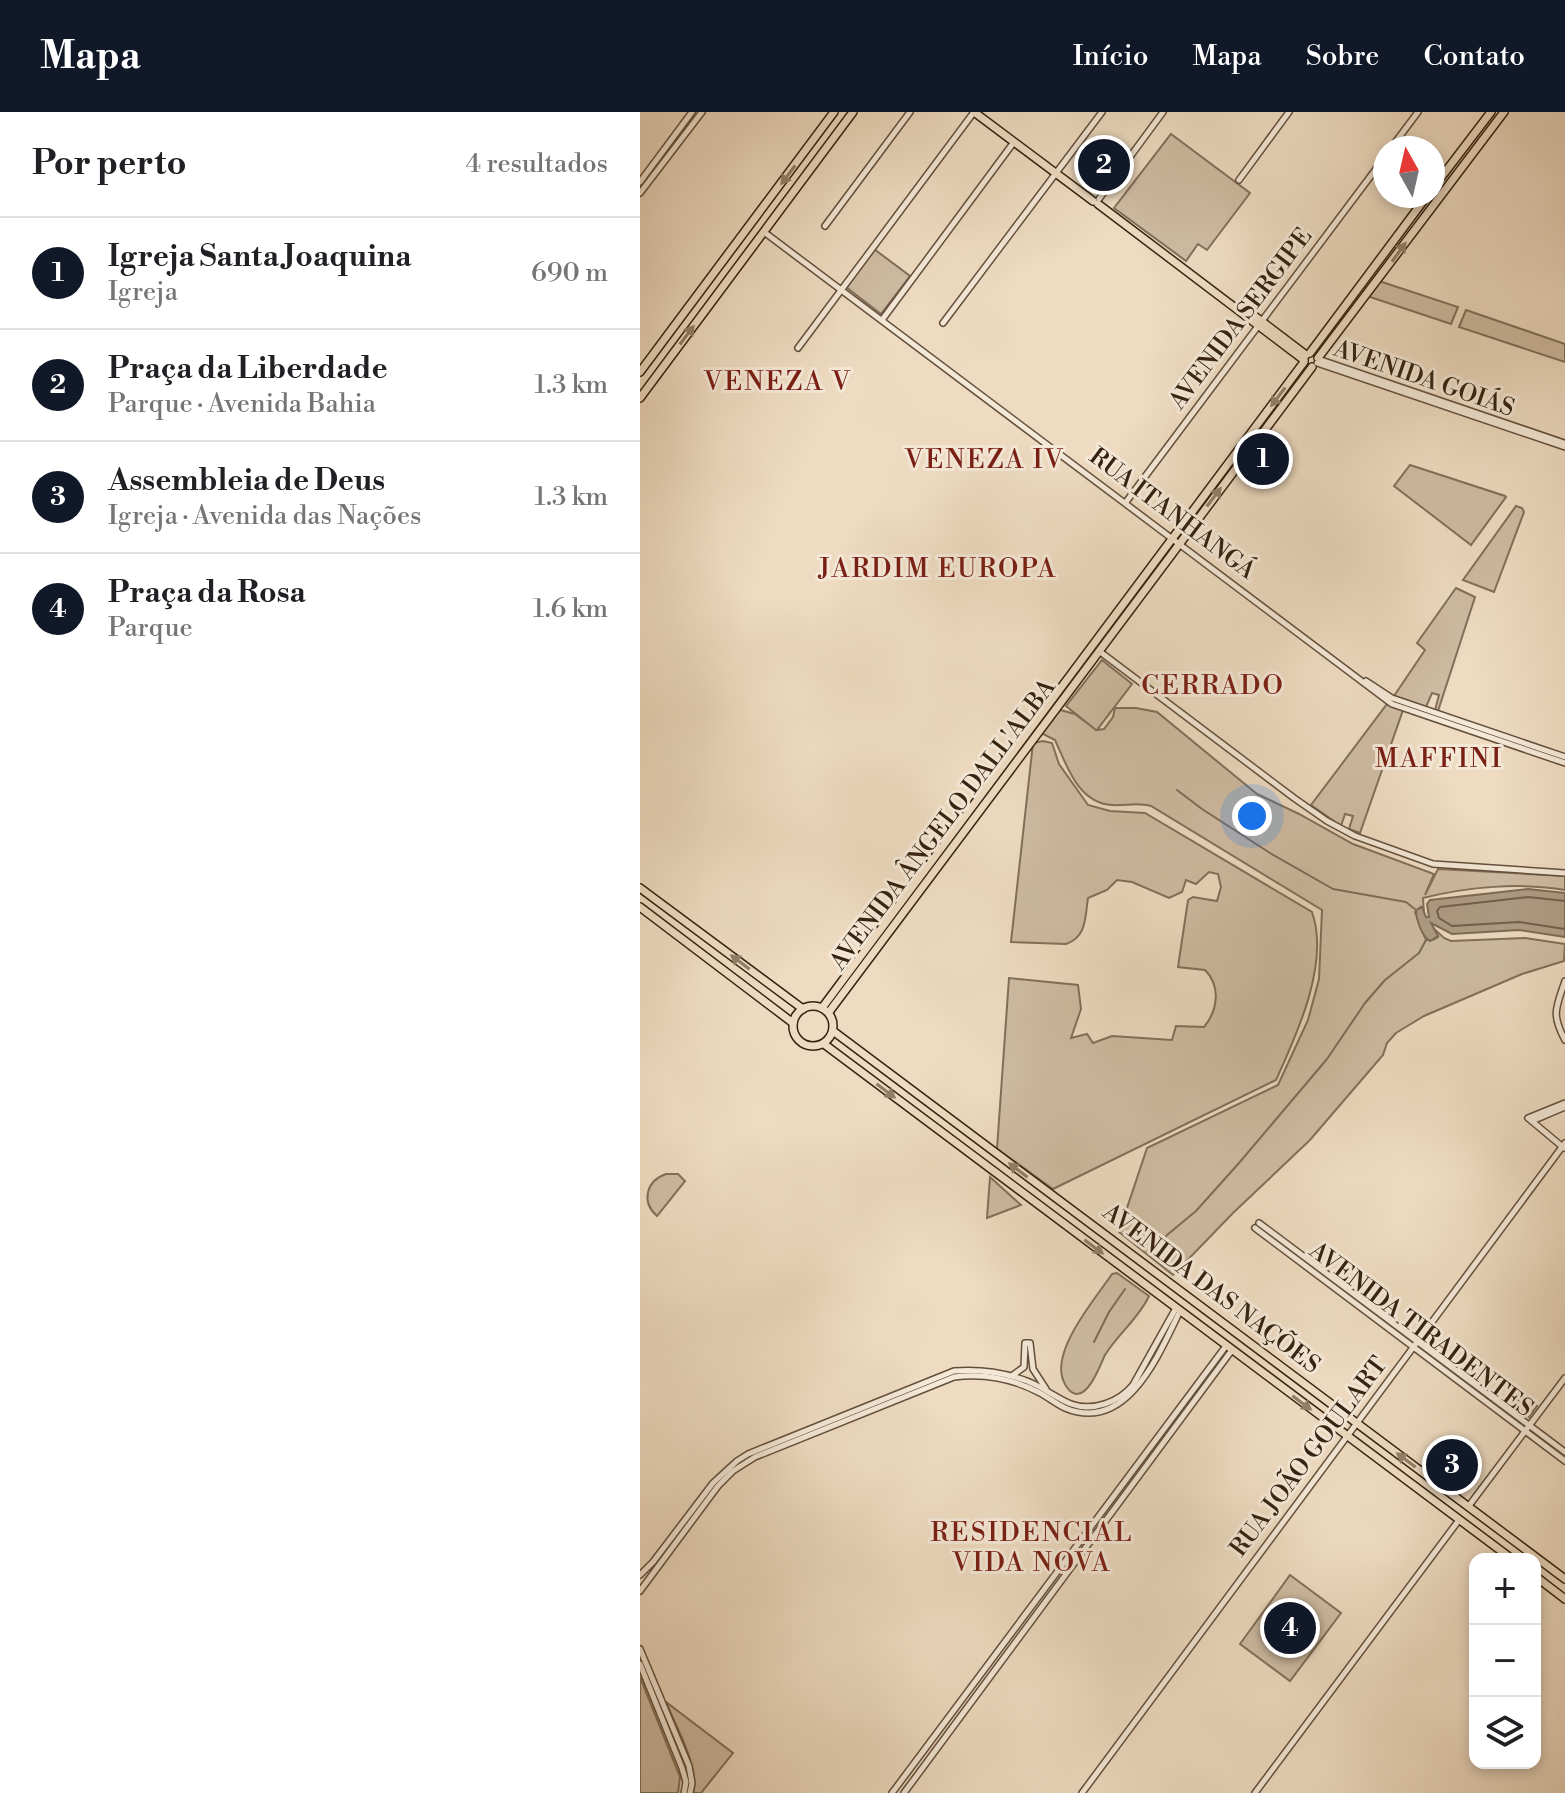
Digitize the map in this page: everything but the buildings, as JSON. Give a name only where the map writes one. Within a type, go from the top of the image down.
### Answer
[{"type":"main road","points":[[640,372],[834,112]]},
{"type":"main road","points":[[640,398],[853,112]]},
{"type":"main road","name":"AVENIDA GOIÁS","points":[[974,112],[1058,172]]},
{"type":"main road","name":"AVENIDA GOIÁS","points":[[982,112],[1311,360]]},
{"type":"main road","points":[[1445,173],[1491,112]]},
{"type":"main road","points":[[1311,360],[1364,299],[1504,112]]},
{"type":"main road","points":[[1470,140],[1475,141],[1478,147]]},
{"type":"main road","points":[[1448,169],[1456,176]]},
{"type":"main road","points":[[765,204],[775,206],[778,213]]},
{"type":"main road","points":[[1095,648],[1103,631],[1176,540],[1311,360],[1418,208]]},
{"type":"main road","points":[[746,232],[754,240],[762,236]]},
{"type":"main road","points":[[1359,289],[1364,299]]},
{"type":"main road","points":[[1095,648],[1133,604],[1176,540]]},
{"type":"main road","name":"AVENIDA ÂNGELO DALL'ALBA","points":[[826,1010],[1090,662],[1095,648]]},
{"type":"main road","name":"AVENIDA ÂNGELO DALL'ALBA","points":[[826,1010],[1074,670],[1095,648]]},
{"type":"main road","points":[[640,888],[803,1009]]},
{"type":"main road","points":[[640,907],[793,1023],[795,1035],[804,1045],[824,1044],[833,1031],[833,1021],[826,1010],[812,1006],[803,1009],[793,1023]]},
{"type":"main road","name":"AVENIDA DAS NAÇÕES","points":[[833,1031],[1565,1579]]},
{"type":"main road","name":"AVENIDA DAS NAÇÕES","points":[[824,1044],[1504,1553]]},
{"type":"main road","points":[[1211,1335],[1213,1326],[1221,1322]]},
{"type":"main road","points":[[1246,1361],[1256,1355],[1256,1348]]},
{"type":"main road","points":[[1440,1507],[1442,1498],[1452,1494]]},
{"type":"main road","points":[[1474,1531],[1483,1528],[1485,1519]]},
{"type":"main road","points":[[1541,1581],[1565,1599]]},
{"type":"street","points":[[640,182],[692,112]]},
{"type":"street","points":[[640,193],[702,112]]},
{"type":"street","points":[[825,226],[910,112]]},
{"type":"street","points":[[798,348],[974,112]]},
{"type":"street","points":[[943,323],[1102,112]]},
{"type":"street","points":[[1097,201],[1163,112]]},
{"type":"street","points":[[1239,180],[1289,112]]},
{"type":"street","points":[[1400,136],[1418,112]]},
{"type":"street","points":[[882,320],[1014,142]]},
{"type":"street","name":"AVENIDA SERGIPE","points":[[1126,502],[1373,173]]},
{"type":"street","name":"RUA ITANHANGÁ","points":[[762,236],[882,320],[1365,681],[1392,698],[1565,760]]},
{"type":"street","name":"AVENIDA GOIÁS","points":[[1311,360],[1565,445]]},
{"type":"street","points":[[1095,648],[1338,828],[1433,864],[1565,873]]},
{"type":"street","points":[[1565,981],[1555,1014],[1565,1040]]},
{"type":"street","points":[[1564,1146],[1530,1119],[1565,1105]]},
{"type":"street","name":"RUA JOÃO GOULART","points":[[1082,1793],[1564,1146]]},
{"type":"street","name":"AVENIDA TIRADENTES","points":[[1257,1225],[1527,1428],[1565,1461]]},
{"type":"street","points":[[641,1574],[718,1478],[748,1454],[947,1373],[977,1370],[1010,1376],[1082,1406],[1105,1404],[1124,1395],[1138,1378],[1178,1310]]},
{"type":"street","points":[[640,1591],[726,1478],[755,1457],[954,1377],[1009,1381],[1028,1387],[1072,1410],[1110,1408],[1128,1398],[1138,1386],[1178,1310]]},
{"type":"street","points":[[1010,1376],[1021,1371],[1026,1364],[1028,1343],[1033,1369],[1046,1389]]},
{"type":"street","points":[[892,1793],[1229,1348]]},
{"type":"street","points":[[904,1793],[1229,1348]]},
{"type":"street","points":[[1468,1507],[1565,1378]]},
{"type":"street","name":"AVENIDA TIRADENTES","points":[[1527,1428],[1565,1452]]},
{"type":"street","points":[[1255,1793],[1459,1520]]},
{"type":"street","points":[[640,1649],[689,1766],[690,1793]]},
{"type":"street","points":[[640,1664],[682,1768],[686,1782],[684,1793]]},
{"type":"shaded area","points":[[1171,134],[1250,193],[1207,250],[1198,244],[1186,261],[1114,208]]},
{"type":"shaded area","points":[[1105,150],[1118,159],[1102,180],[1090,171]]},
{"type":"shaded area","points":[[874,249],[910,276],[881,314],[846,287]]},
{"type":"shaded area","points":[[1379,281],[1458,307],[1451,324],[1367,296]]},
{"type":"shaded area","points":[[1466,310],[1565,344],[1565,362],[1459,327]]},
{"type":"shaded area","points":[[1410,465],[1506,497],[1471,545],[1394,486]]},
{"type":"shaded area","points":[[1516,506],[1524,512],[1494,592],[1463,580]]},
{"type":"shaded area","points":[[1456,588],[1475,597],[1438,711],[1435,710],[1439,695],[1432,693],[1426,707],[1394,696],[1425,650],[1417,643]]},
{"type":"shaded area","points":[[1102,660],[1132,684],[1097,730],[1104,729],[1113,717],[1115,708],[1157,712],[1257,794],[1353,844],[1434,874],[1425,895],[1438,869],[1565,876],[1565,890],[1530,886],[1494,887],[1423,898],[1424,914],[1421,907],[1415,912],[1426,940],[1438,937],[1430,925],[1451,941],[1525,938],[1565,944],[1564,961],[1522,974],[1424,1016],[1396,1033],[1387,1043],[1383,1055],[1310,1140],[1173,1275],[1119,1232],[1147,1148],[1278,1085],[1308,1020],[1319,979],[1322,910],[1151,806],[1100,803],[1082,790],[1069,771],[1055,740],[1041,733],[1060,710],[1075,714],[1096,730],[1066,706]]},
{"type":"shaded area","points":[[1387,704],[1403,710],[1360,833],[1349,829],[1353,816],[1345,814],[1341,826],[1311,805]]},
{"type":"shaded area","points":[[1033,743],[1052,743],[1059,764],[1088,805],[1110,811],[1145,813],[1312,912],[1317,953],[1309,998],[1276,1080],[1053,1189],[997,1149],[1009,978],[1078,985],[1081,1009],[1071,1038],[1087,1034],[1093,1043],[1112,1036],[1172,1040],[1176,1026],[1204,1027],[1215,1006],[1214,983],[1205,970],[1178,967],[1188,900],[1193,897],[1217,901],[1221,887],[1218,874],[1209,872],[1196,884],[1186,880],[1182,892],[1169,898],[1132,882],[1117,880],[1107,890],[1088,898],[1084,926],[1073,941],[1066,944],[1011,942]]},
{"type":"shaded area","points":[[678,1174],[685,1181],[657,1216],[649,1205],[648,1192],[659,1177]]},
{"type":"shaded area","points":[[990,1177],[1021,1205],[987,1218]]},
{"type":"shaded area","points":[[1117,1273],[1149,1296],[1105,1355],[1090,1384],[1082,1393],[1075,1394],[1064,1382],[1061,1370],[1068,1341],[1112,1274]]},
{"type":"shaded area","points":[[1522,1395],[1537,1406],[1529,1417],[1514,1406]]},
{"type":"shaded area","points":[[1290,1575],[1341,1613],[1290,1681],[1240,1644]]},
{"type":"shaded area","points":[[640,1677],[680,1777],[678,1793],[640,1793]]},
{"type":"shaded area","points":[[666,1702],[733,1753],[701,1793],[693,1793],[690,1760]]},
{"type":"water","points":[[1528,889],[1565,893],[1565,937],[1519,930],[1452,934],[1431,923],[1438,936],[1430,941],[1418,923],[1416,910],[1422,907],[1426,917],[1429,917],[1427,904],[1430,900]]},
{"type":"waterway","points":[[1177,790],[1270,853],[1333,889],[1406,902],[1416,910]]},
{"type":"waterway","points":[[1153,1253],[1239,1163],[1327,1059],[1365,1003],[1385,980],[1419,953],[1426,940]]},
{"type":"waterway","points":[[1094,1342],[1125,1289]]},
{"type":"place","name":"Praça da Liberdade","points":[[1104,165]]},
{"type":"place","name":"Igreja Santa Joaquina","points":[[1263,459]]},
{"type":"place","name":"Assembleia de Deus","points":[[1452,1465]]},
{"type":"place","name":"Praça da Rosa","points":[[1290,1628]]},
{"type":"district","name":"VENEZA V","points":[[778,382]]},
{"type":"district","name":"VENEZA IV","points":[[985,460]]},
{"type":"district","name":"JARDIM EUROPA","points":[[938,569]]},
{"type":"district","name":"CERRADO","points":[[1213,686]]},
{"type":"district","name":"MAFFINI","points":[[1439,759]]},
{"type":"district","name":"RESIDENCIAL VIDA NOVA","points":[[1032,1548]]}]
